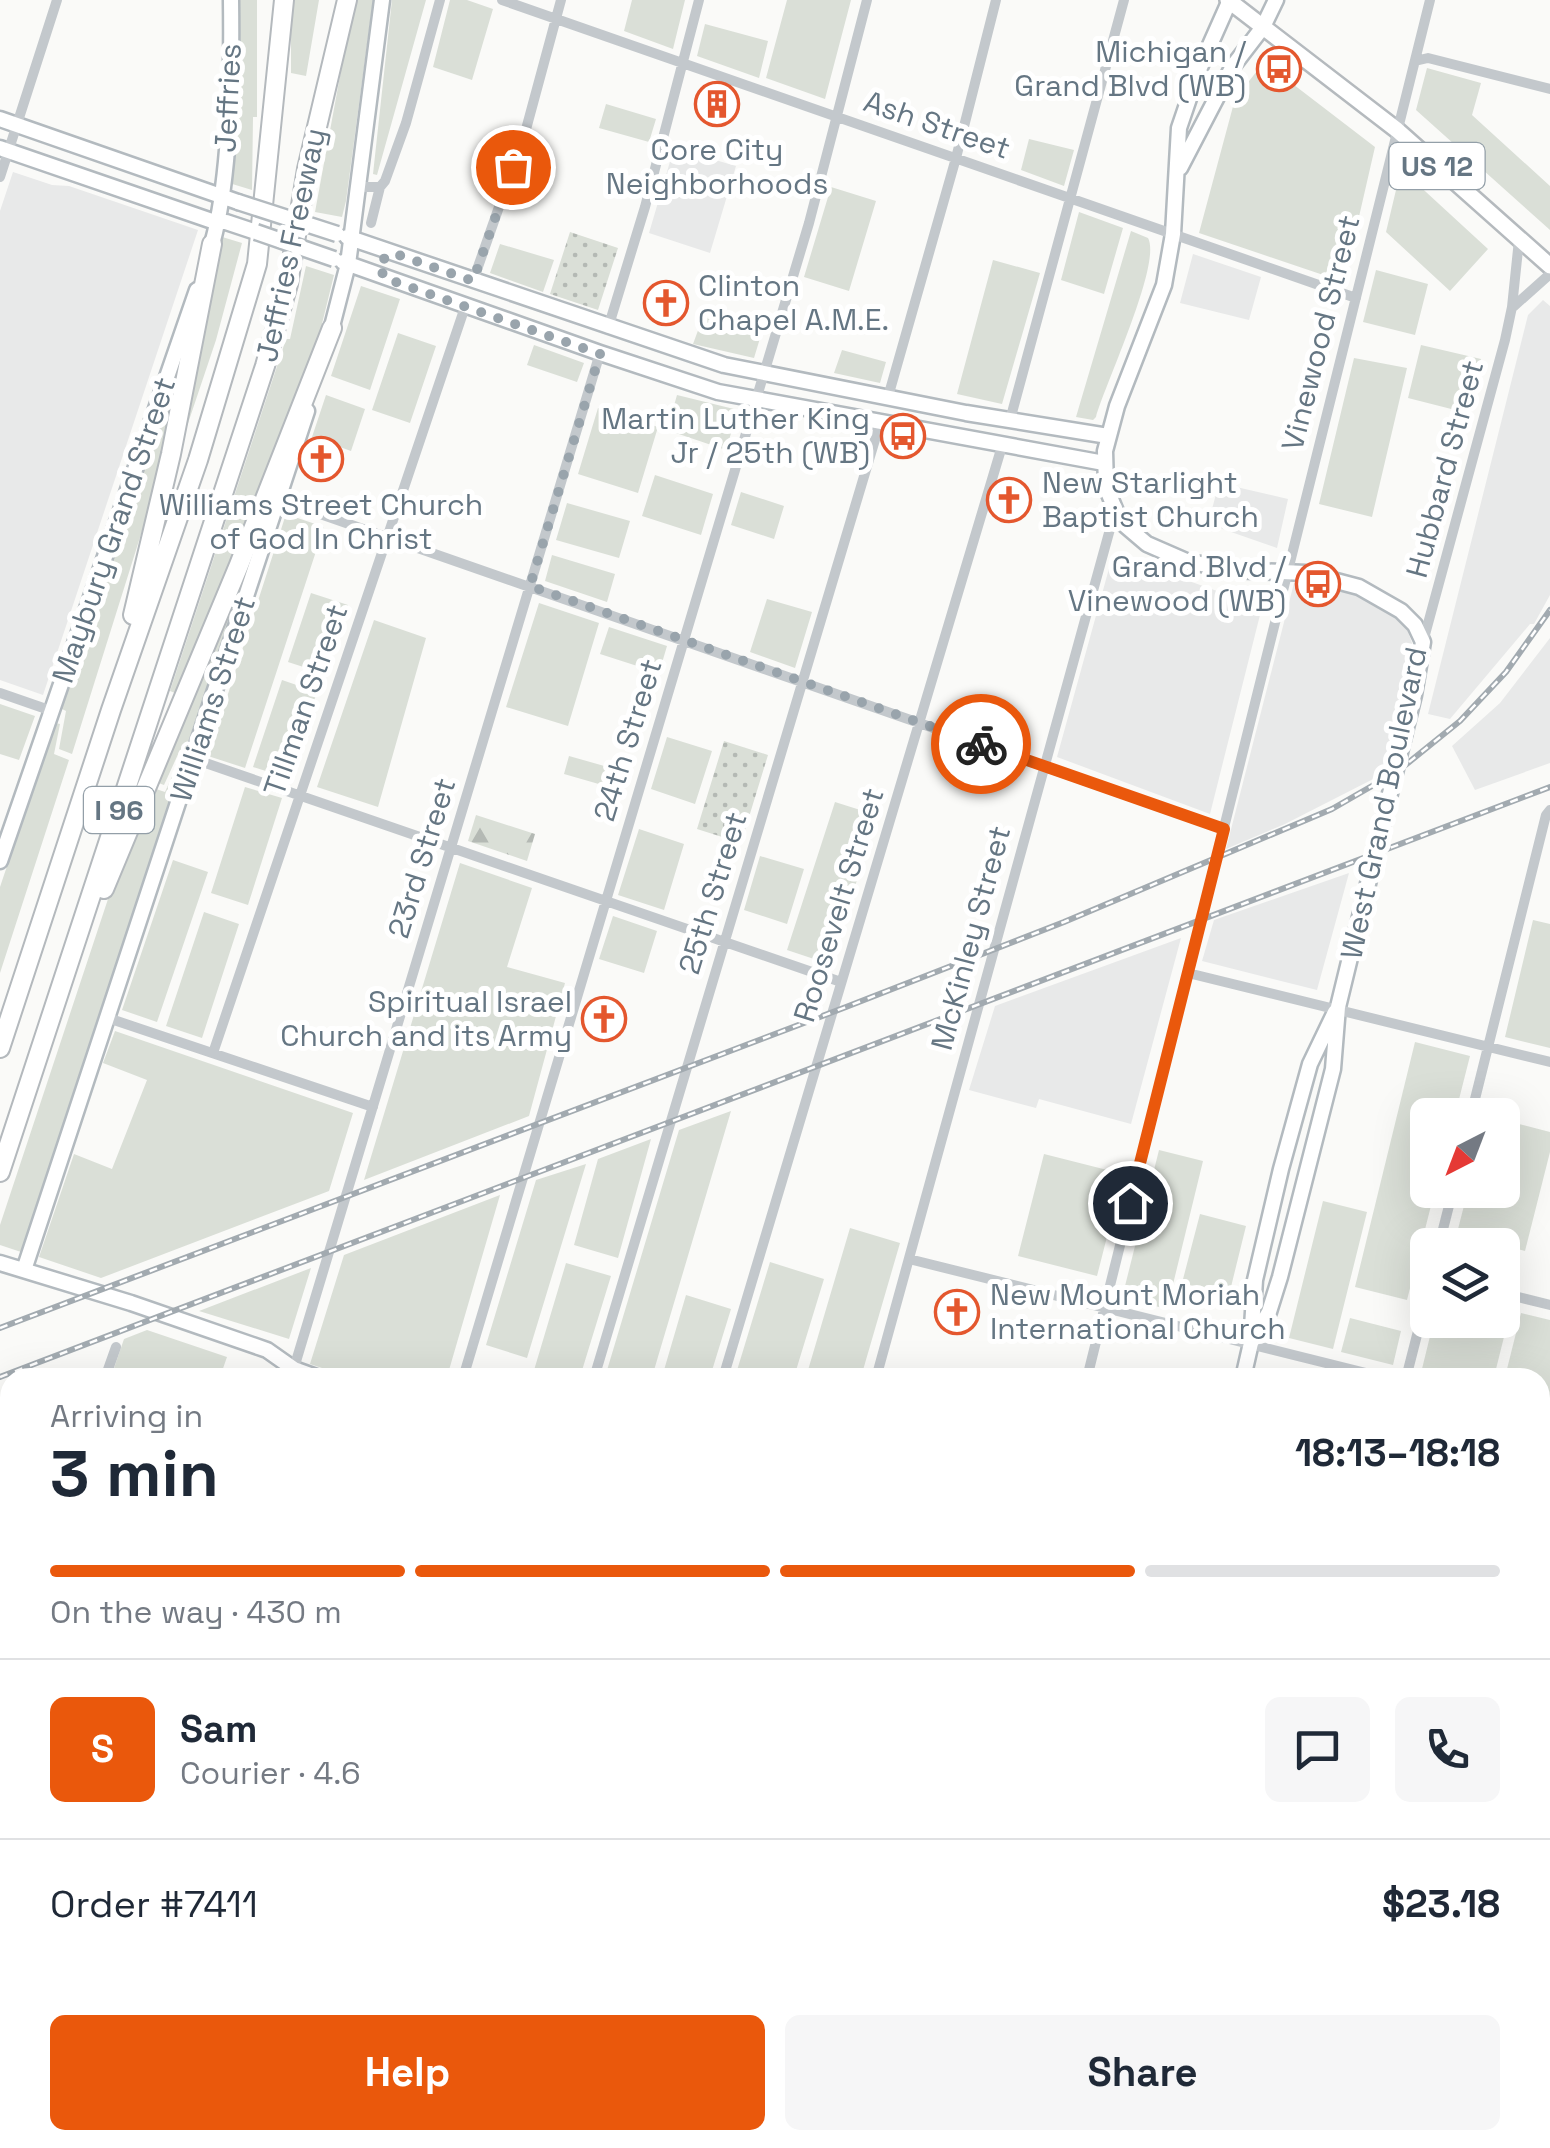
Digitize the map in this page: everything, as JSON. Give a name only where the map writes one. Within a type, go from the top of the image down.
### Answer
[{"type":"highway","points":[[273,0],[276,82]]},
{"type":"highway","name":"Jeffries Freeway","points":[[0,1048],[198,460],[257,264],[284,0]]},
{"type":"highway","points":[[306,169],[334,0]]},
{"type":"highway","name":"Jeffries Freeway","points":[[0,1172],[265,366],[288,284],[306,169],[347,0]]},
{"type":"highway","points":[[111,710],[171,454],[212,244]]},
{"type":"highway","points":[[48,1024],[332,328]]},
{"type":"main road","name":"Jeffries","points":[[221,196],[232,48],[231,0]]},
{"type":"main road","name":"Williams Street","points":[[24,1270],[280,500],[332,328],[344,236],[358,187],[382,0]]},
{"type":"main road","points":[[1115,511],[1106,487],[1108,436],[1164,285],[1173,234],[1180,128],[1198,72],[1229,0]]},
{"type":"main road","name":"US 12","points":[[1229,0],[1397,130],[1550,270]]},
{"type":"main road","points":[[1178,174],[1233,66],[1263,28],[1276,0]]},
{"type":"main road","points":[[1198,72],[1223,85]]},
{"type":"main road","points":[[0,120],[724,365],[927,406],[1108,436]]},
{"type":"main road","points":[[50,165],[46,149],[58,140]]},
{"type":"main road","points":[[4,149],[718,392],[1104,464]]},
{"type":"main road","points":[[181,210],[196,201],[188,185]]},
{"type":"main road","name":"Maybury Grand Street","points":[[0,861],[221,222],[221,196]]},
{"type":"main road","points":[[384,278],[379,262],[393,253]]},
{"type":"main road","points":[[513,323],[528,314],[519,297]]},
{"type":"main road","points":[[554,338],[550,322],[563,312]]},
{"type":"main road","points":[[718,392],[727,380],[724,365]]},
{"type":"main road","points":[[795,408],[790,392],[801,380]]},
{"type":"main road","points":[[922,432],[933,419],[927,406]]},
{"type":"main road","points":[[961,439],[957,424],[966,413]]},
{"type":"main road","name":"West Grand Boulevard","points":[[1115,511],[1134,534],[1173,557],[1231,570],[1287,572],[1345,582],[1378,595],[1407,616],[1424,642],[1338,1007],[1333,1069],[1274,1294],[1251,1344]]},
{"type":"main road","name":"West Grand Boulevard","points":[[1245,1368],[1251,1344],[1254,1280],[1280,1172],[1310,1064],[1338,1007]]},
{"type":"main road","points":[[0,1262],[266,1350],[286,1368]]},
{"type":"street","points":[[0,178],[4,149],[17,125],[57,0]]},
{"type":"street","points":[[370,223],[406,123],[440,0]]},
{"type":"street","name":"Ash Street","points":[[502,0],[1356,298]]},
{"type":"street","points":[[473,281],[524,134],[561,0]]},
{"type":"street","points":[[608,328],[700,0]]},
{"type":"street","name":"24th Street","points":[[466,1368],[764,373],[838,117],[867,0]]},
{"type":"street","points":[[888,397],[996,0]]},
{"type":"street","points":[[1010,420],[1124,0]]},
{"type":"street","name":"Vinewood Street","points":[[1089,1368],[1430,0]]},
{"type":"street","points":[[1414,61],[1428,58],[1550,89]]},
{"type":"street","points":[[358,187],[380,188]]},
{"type":"street","name":"Hubbard Street","points":[[1424,642],[1512,307],[1519,240]]},
{"type":"street","points":[[1512,307],[1550,270]]},
{"type":"street","name":"Tillman Street","points":[[213,1053],[466,307]]},
{"type":"street","name":"23rd Street","points":[[294,1368],[600,354]]},
{"type":"street","name":"25th Street","points":[[597,1368],[880,423]]},
{"type":"street","name":"Roosevelt Street","points":[[726,1368],[1002,446]]},
{"type":"street","points":[[280,500],[1224,829]]},
{"type":"street","name":"McKinley Street","points":[[879,1368],[1115,511]]},
{"type":"street","points":[[0,693],[52,711]]},
{"type":"street","points":[[194,759],[841,982]]},
{"type":"street","points":[[1475,1098],[1550,810]]},
{"type":"street","points":[[1188,972],[1550,1062]]},
{"type":"street","points":[[108,1018],[373,1107]]},
{"type":"street","points":[[1280,1172],[1305,1178]]},
{"type":"street","points":[[909,1259],[1346,1368]]},
{"type":"street","points":[[1520,1297],[1550,1304]]},
{"type":"street","points":[[1409,1368],[1416,1338]]},
{"type":"street","points":[[109,1368],[116,1347]]},
{"type":"shaded area","points":[[674,148],[736,166],[710,253],[649,233]]},
{"type":"shaded area","points":[[13,172],[52,185],[69,186],[198,230],[43,695],[0,680],[0,211]]},
{"type":"shaded area","points":[[1193,254],[1261,277],[1249,320],[1180,303]]},
{"type":"shaded area","points":[[1543,300],[1550,306],[1550,595],[1534,624],[1450,719],[1428,714],[1528,315]]},
{"type":"shaded area","points":[[1219,483],[1288,499],[1277,548],[1208,524]]},
{"type":"shaded area","points":[[1113,554],[1262,607],[1210,814],[1057,757]]},
{"type":"shaded area","points":[[1306,579],[1363,595],[1391,611],[1407,629],[1412,643],[1411,661],[1385,773],[1226,849],[1294,583]]},
{"type":"shaded area","points":[[1550,638],[1550,763],[1475,790],[1452,746],[1500,703]]},
{"type":"shaded area","points":[[1349,873],[1317,990],[1202,961],[1214,920]]},
{"type":"shaded area","points":[[1181,938],[1131,1124],[1039,1099],[1036,1108],[969,1090],[995,1006]]},
{"type":"green space","points":[[234,0],[257,0],[257,117],[253,117],[252,190],[229,183]]},
{"type":"green space","points":[[291,0],[319,0],[306,76],[291,73]]},
{"type":"green space","points":[[354,0],[373,0],[342,217],[315,212]]},
{"type":"green space","points":[[392,0],[426,0],[377,175],[373,174]]},
{"type":"green space","points":[[450,0],[467,0],[493,9],[472,80],[433,67]]},
{"type":"green space","points":[[632,0],[685,0],[673,49],[624,31]]},
{"type":"green space","points":[[787,0],[851,0],[825,99],[766,78]]},
{"type":"green space","points":[[705,24],[768,41],[759,78],[697,56]]},
{"type":"green space","points":[[1264,62],[1375,147],[1344,282],[1199,233],[1235,99]]},
{"type":"green space","points":[[1427,68],[1481,83],[1472,115],[1550,186],[1550,230],[1416,110]]},
{"type":"green space","points":[[606,104],[656,119],[649,142],[599,128]]},
{"type":"green space","points":[[1029,139],[1074,150],[1064,186],[1021,170]]},
{"type":"green space","points":[[1401,169],[1488,249],[1450,291],[1386,232]]},
{"type":"green space","points":[[831,187],[876,201],[849,291],[804,277]]},
{"type":"green space","points":[[1079,212],[1123,228],[1104,294],[1061,280]]},
{"type":"green space","points":[[1131,231],[1148,238],[1150,251],[1140,296],[1096,417],[1076,417]]},
{"type":"green space","points":[[570,232],[618,248],[598,310],[550,294]]},
{"type":"green space","points":[[219,236],[242,243],[216,340],[176,459]]},
{"type":"green space","points":[[500,244],[554,260],[543,292],[490,273]]},
{"type":"green space","points":[[993,260],[1040,273],[1002,404],[957,394]]},
{"type":"green space","points":[[306,266],[334,275],[319,336],[287,424],[175,693],[170,691],[286,339],[290,339]]},
{"type":"green space","points":[[1376,270],[1428,284],[1415,335],[1363,322]]},
{"type":"green space","points":[[361,286],[400,299],[370,390],[331,376]]},
{"type":"green space","points":[[703,317],[761,335],[754,358],[693,344]]},
{"type":"green space","points":[[188,331],[147,515],[72,754],[59,749],[66,711],[60,708]]},
{"type":"green space","points":[[398,333],[436,346],[410,423],[372,410]]},
{"type":"green space","points":[[534,345],[584,363],[577,382],[527,365]]},
{"type":"green space","points":[[1421,345],[1481,359],[1467,413],[1408,398]]},
{"type":"green space","points":[[842,350],[886,362],[880,383],[834,373]]},
{"type":"green space","points":[[1354,358],[1407,368],[1372,517],[1319,504]]},
{"type":"green space","points":[[326,395],[365,409],[351,451],[312,437]]},
{"type":"green space","points":[[677,395],[738,410],[726,450],[667,430]]},
{"type":"green space","points":[[598,408],[658,427],[638,493],[578,474]]},
{"type":"green space","points":[[283,463],[185,751],[180,750],[164,785],[153,781]]},
{"type":"green space","points":[[655,475],[713,494],[701,535],[642,516]]},
{"type":"green space","points":[[741,492],[784,506],[774,539],[731,525]]},
{"type":"green space","points":[[567,503],[630,521],[619,558],[556,540]]},
{"type":"green space","points":[[286,514],[324,527],[245,768],[208,756]]},
{"type":"green space","points":[[552,555],[615,574],[607,602],[545,581]]},
{"type":"green space","points":[[311,593],[348,605],[325,674],[288,662]]},
{"type":"green space","points":[[767,599],[812,612],[795,668],[750,652]]},
{"type":"green space","points":[[539,603],[599,623],[568,726],[506,707]]},
{"type":"green space","points":[[374,620],[426,638],[378,807],[317,787]]},
{"type":"green space","points":[[609,627],[667,646],[659,673],[600,654]]},
{"type":"green space","points":[[282,680],[317,692],[288,778],[253,767]]},
{"type":"green space","points":[[0,704],[35,716],[19,760],[0,754]]},
{"type":"green space","points":[[55,723],[60,724],[54,754],[69,760],[0,973],[0,887]]},
{"type":"green space","points":[[667,737],[712,751],[695,804],[651,789]]},
{"type":"green space","points":[[724,741],[768,755],[741,843],[697,829]]},
{"type":"green space","points":[[569,756],[629,773],[623,791],[564,774]]},
{"type":"green space","points":[[177,765],[182,766],[21,1252],[0,1245],[0,1225],[112,887],[150,787],[165,792]]},
{"type":"green space","points":[[245,787],[282,798],[248,905],[211,893]]},
{"type":"green space","points":[[835,802],[876,815],[832,965],[787,950]]},
{"type":"green space","points":[[476,815],[535,834],[527,861],[468,841]]},
{"type":"green space","points":[[639,829],[684,844],[664,910],[618,895]]},
{"type":"green space","points":[[760,856],[804,869],[787,924],[744,910]]},
{"type":"green space","points":[[173,860],[208,872],[157,1022],[122,1010]]},
{"type":"green space","points":[[460,863],[532,888],[507,967],[565,983],[529,1116],[364,1180]]},
{"type":"green space","points":[[204,912],[239,924],[202,1038],[166,1026]]},
{"type":"green space","points":[[613,916],[657,931],[644,973],[599,959]]},
{"type":"green space","points":[[1533,920],[1550,924],[1550,1048],[1505,1037]]},
{"type":"green space","points":[[115,1031],[353,1113],[329,1191],[101,1278],[39,1257],[74,1154],[112,1169],[147,1080],[103,1063]]},
{"type":"green space","points":[[1415,1042],[1470,1056],[1459,1098],[1410,1098],[1410,1208],[1430,1208],[1425,1228],[1410,1228],[1407,1300],[1355,1287]]},
{"type":"green space","points":[[731,1111],[655,1368],[608,1368],[679,1130]]},
{"type":"green space","points":[[1520,1124],[1550,1132],[1550,1152],[1525,1251],[1520,1250],[1520,1228],[1458,1228],[1463,1208],[1520,1208]]},
{"type":"green space","points":[[651,1139],[618,1258],[574,1245],[598,1159]]},
{"type":"green space","points":[[1159,1150],[1203,1161],[1167,1309],[1122,1298]]},
{"type":"green space","points":[[1044,1154],[1123,1174],[1097,1276],[1018,1256]]},
{"type":"green space","points":[[586,1164],[527,1358],[486,1345],[536,1180]]},
{"type":"green space","points":[[500,1195],[450,1368],[322,1368],[310,1364],[344,1255]]},
{"type":"green space","points":[[1323,1201],[1367,1212],[1333,1349],[1289,1338]]},
{"type":"green space","points":[[1200,1214],[1246,1226],[1229,1295],[1182,1283]]},
{"type":"green space","points":[[850,1228],[900,1243],[864,1368],[809,1368]]},
{"type":"green space","points":[[770,1262],[824,1279],[797,1368],[738,1368]]},
{"type":"green space","points":[[566,1263],[611,1276],[583,1368],[535,1368]]},
{"type":"green space","points":[[311,1268],[289,1339],[199,1311]]},
{"type":"green space","points":[[686,1295],[731,1309],[713,1368],[665,1368]]},
{"type":"green space","points":[[1521,1313],[1550,1320],[1550,1368],[1507,1368],[1515,1338],[1520,1338]]},
{"type":"green space","points":[[1350,1318],[1401,1331],[1393,1365],[1341,1352]]},
{"type":"green space","points":[[147,1330],[227,1357],[223,1368],[114,1368],[124,1339]]},
{"type":"green space","points":[[1430,1338],[1504,1338],[1496,1368],[1422,1368]]},
{"type":"railway","points":[[0,1328],[846,1007],[1064,922],[1332,809],[1398,771],[1460,721],[1506,672],[1550,610]]},
{"type":"railway","points":[[24,1368],[1550,787]]},
{"type":"way so far","points":[[513,167],[473,281],[393,253],[379,262],[384,278],[600,354],[530,586],[981,744]]},
{"type":"place","name":"Michigan / Grand Blvd (WB)","points":[[1279,69]]},
{"type":"place","name":"Core City Neighborhoods","points":[[717,104]]},
{"type":"place","name":"Clinton Chapel A.M.E.","points":[[666,303]]},
{"type":"place","name":"Martin Luther King Jr / 25th (WB)","points":[[903,436]]},
{"type":"place","name":"Williams Street Church of God In Christ","points":[[321,459]]},
{"type":"place","name":"New Starlight Baptist Church","points":[[1009,500]]},
{"type":"place","name":"Grand Blvd / Vinewood (WB)","points":[[1318,584]]},
{"type":"place","name":"Spiritual Israel Church and its Army","points":[[604,1019]]},
{"type":"place","name":"New Mount Moriah International Church","points":[[957,1312]]},
{"type":"route","points":[[981,744],[1224,829],[1130,1203]]}]
